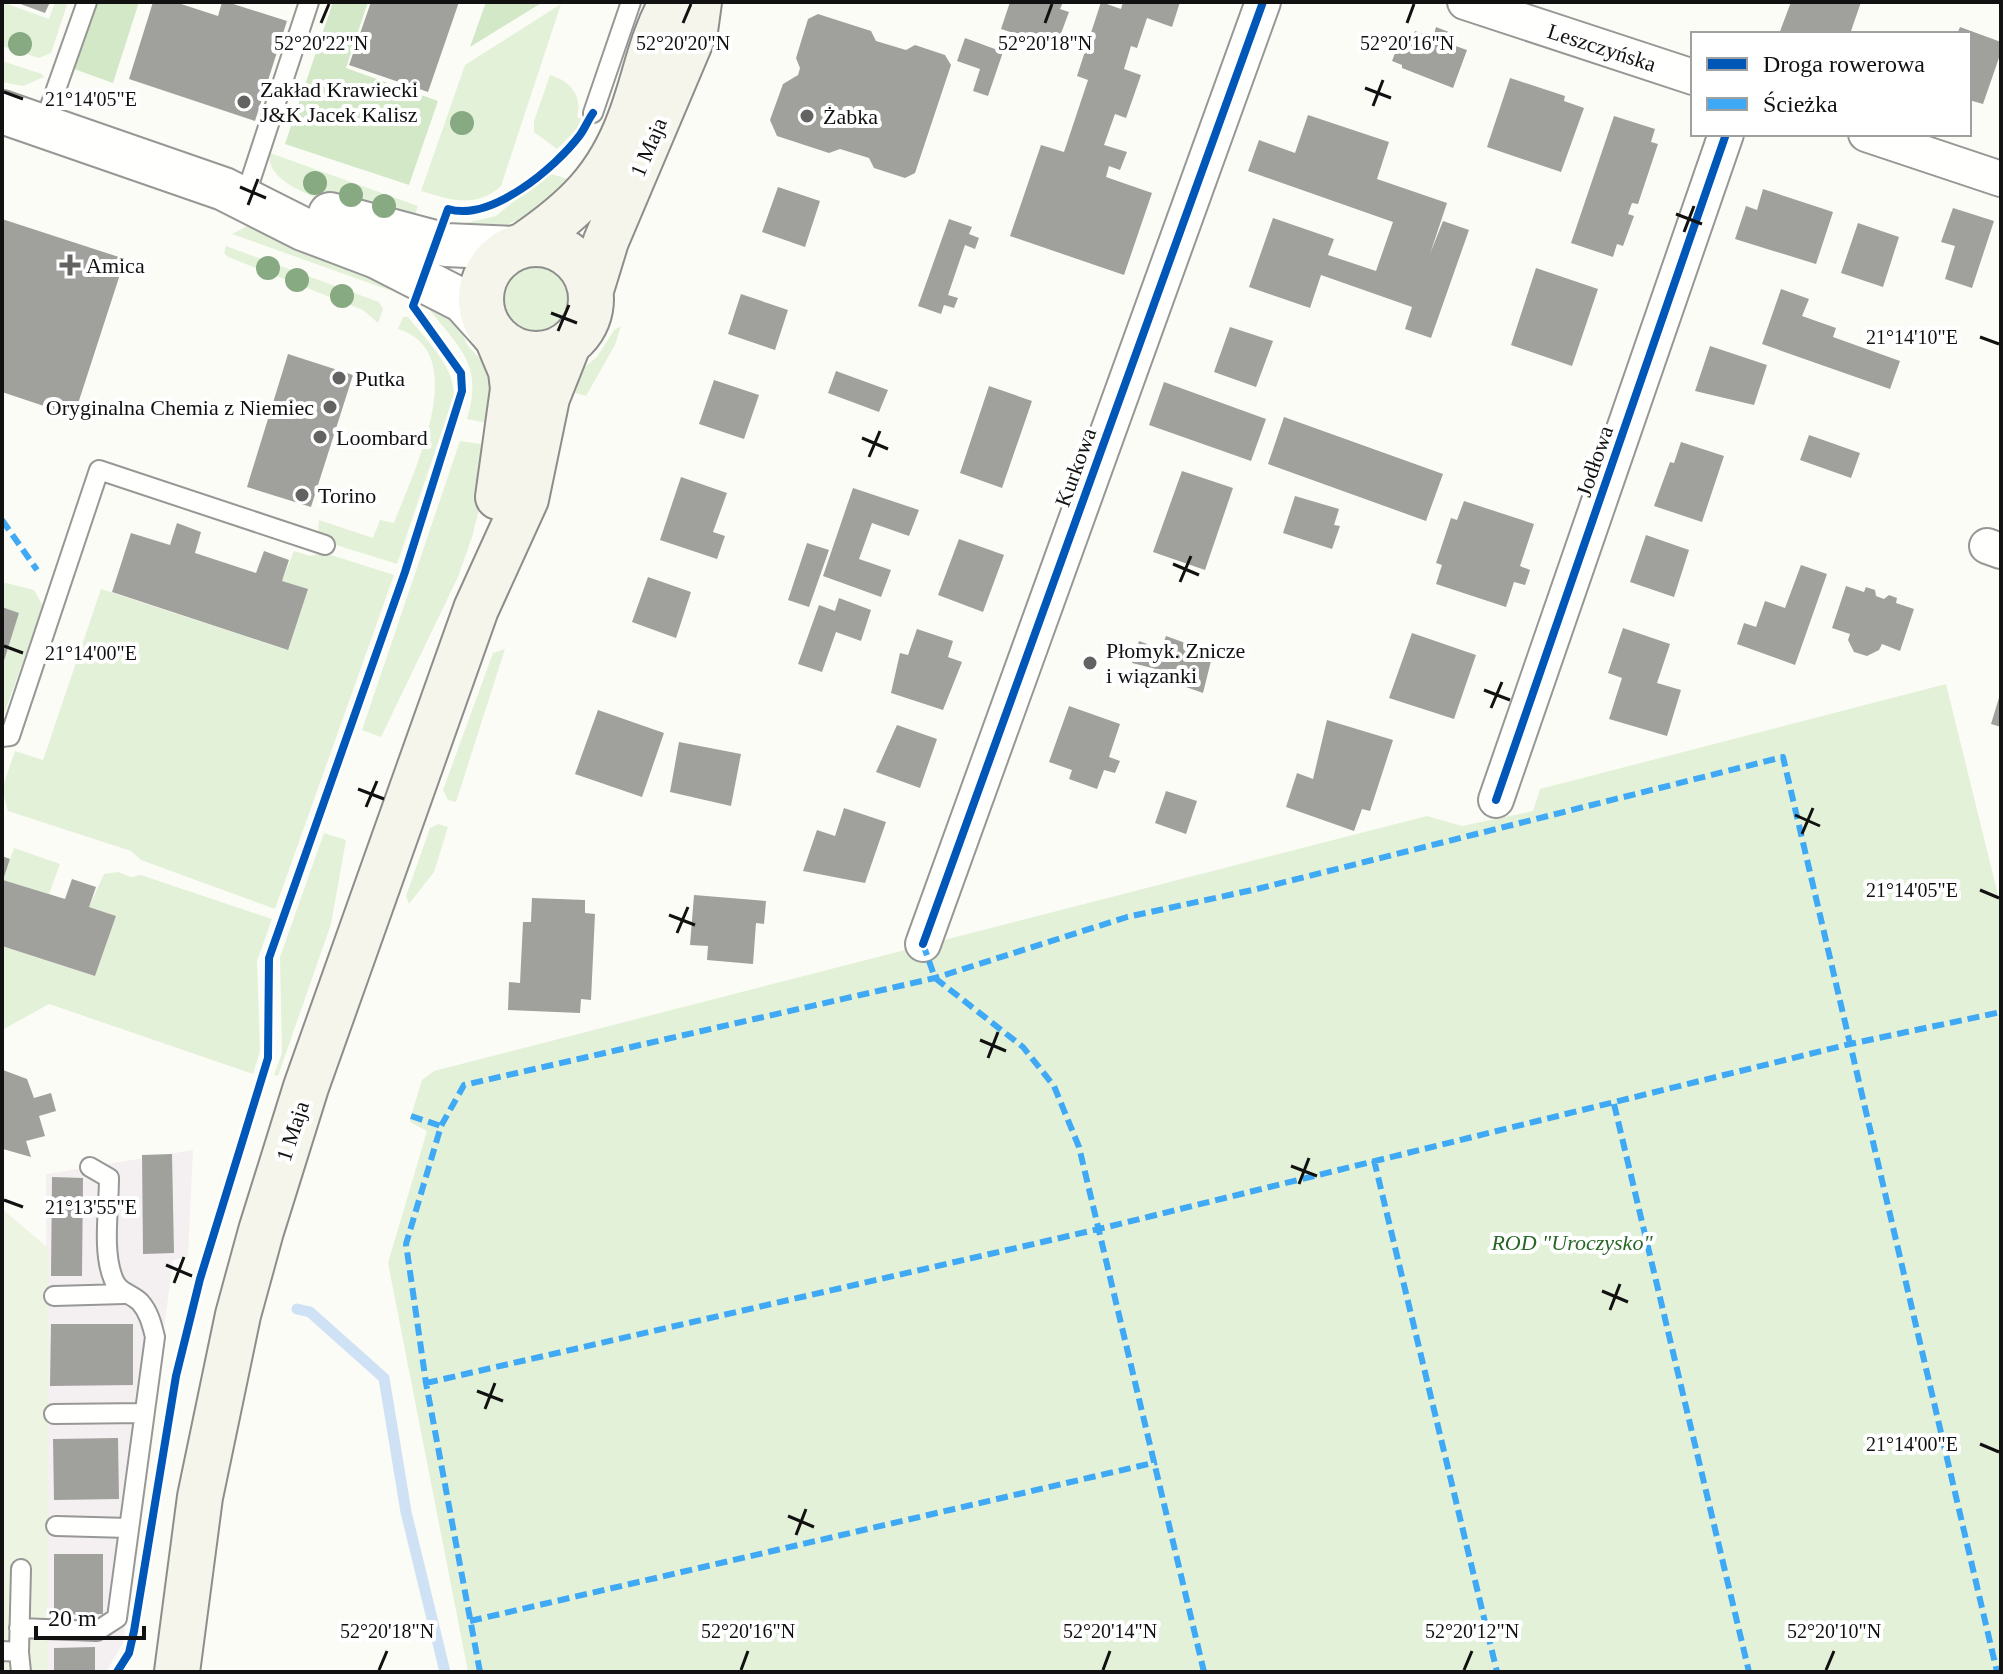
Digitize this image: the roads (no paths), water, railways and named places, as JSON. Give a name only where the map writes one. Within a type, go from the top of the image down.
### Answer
[{"type":"main road","name":"1 Maja","points":[[518,246],[579,204],[610,162],[630,120],[662,21],[672,2]]},
{"type":"main road","name":"1 Maja","points":[[591,290],[606,241],[695,31],[699,2]]},
{"type":"main road","points":[[547,244],[572,257],[580,265],[591,290],[587,322],[568,345],[534,355],[509,348],[494,335],[483,314],[481,290],[487,272],[518,246],[547,244]]},
{"type":"main road","name":"1 Maja","points":[[476,609],[500,487],[513,389],[511,371],[494,335]]},
{"type":"main road","name":"1 Maja","points":[[177,1672],[200,1497],[238,1315],[261,1231],[306,1087],[476,609],[526,499],[547,398],[568,345]]},
{"type":"street","name":"Kurkowa","points":[[923,944],[1263,2]]},
{"type":"street","name":"Leszczyńska","points":[[1465,2],[1691,76]]},
{"type":"street","points":[[2,112],[235,192],[446,245],[518,246]]},
{"type":"street","name":"Jodłowa","points":[[1496,800],[1725,136]]},
{"type":"street","points":[[1872,136],[2001,179]]},
{"type":"street","points":[[235,192],[303,229],[377,257],[463,301],[494,335]]},
{"type":"lane","points":[[43,126],[87,2]]},
{"type":"lane","points":[[235,192],[309,2]]},
{"type":"lane","points":[[593,113],[631,2]]},
{"type":"lane","points":[[2,737],[10,736],[99,470],[325,545]]},
{"type":"lane","points":[[90,1167],[109,1178],[109,1258],[113,1280],[124,1294]]},
{"type":"lane","points":[[19,1628],[97,1631],[108,1627],[117,1618],[155,1337],[151,1320],[139,1301],[124,1294],[54,1296]]},
{"type":"lane","points":[[54,1414],[144,1413]]},
{"type":"lane","points":[[56,1526],[129,1528]]},
{"type":"lane","points":[[21,1569],[19,1628],[10,1651],[21,1672]]},
{"type":"waterway","points":[[297,1309],[310,1312],[384,1378],[406,1512],[445,1672]]},
{"type":"place","name":"Zakład Krawiecki J&K Jacek Kalisz","points":[[244,102]]},
{"type":"place","name":"Żabka","points":[[807,116]]},
{"type":"place","name":"Amica","points":[[70,265]]},
{"type":"place","name":"Putka","points":[[339,378]]},
{"type":"place","name":"Oryginalna Chemia z Niemiec","points":[[330,407]]},
{"type":"place","name":"Loombard","points":[[320,437]]},
{"type":"place","name":"Torino","points":[[302,495]]},
{"type":"place","name":"Płomyk. Znicze i wiązanki","points":[[1090,663]]},
{"type":"park label","name":"ROD \"Uroczysko\"","points":[[1572,1242]]}]
